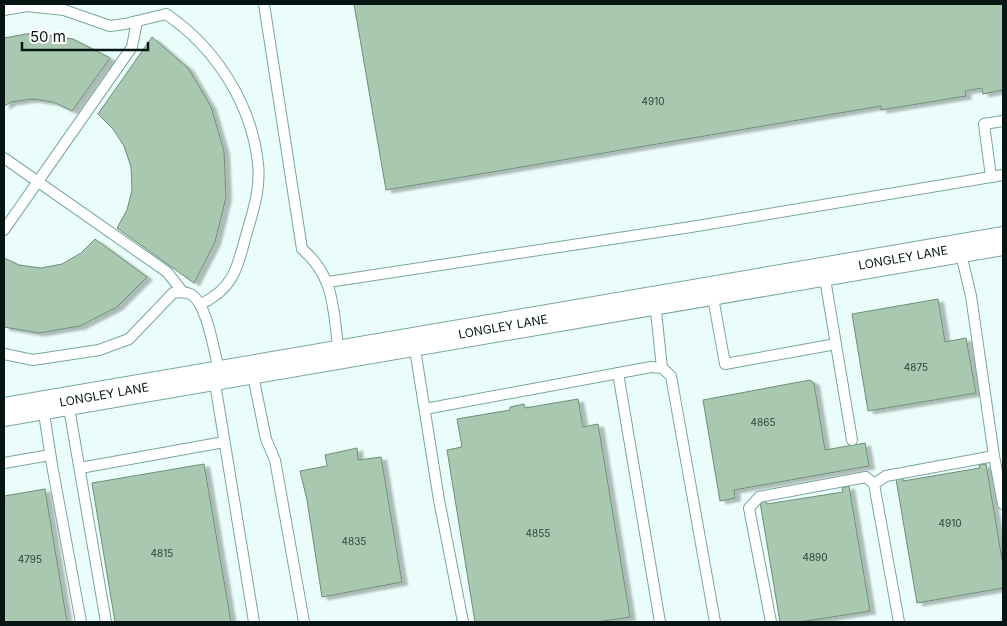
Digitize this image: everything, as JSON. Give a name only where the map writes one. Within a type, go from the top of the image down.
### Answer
[{"type":"main road","name":"LONGLEY LANE","points":[[4,412],[1003,243]]},
{"type":"lane","points":[[4,10],[7,4]]},
{"type":"lane","points":[[264,4],[302,249],[316,261],[328,282],[339,355]]},
{"type":"lane","points":[[4,10],[27,6],[64,10],[110,26],[166,14],[203,45],[234,89],[250,127],[258,164],[255,205],[237,266],[226,288],[217,296],[201,304]]},
{"type":"lane","points":[[4,230],[132,47],[137,21]]},
{"type":"lane","points":[[991,177],[984,124],[1003,121]]},
{"type":"lane","points":[[4,158],[167,272],[182,291]]},
{"type":"lane","points":[[328,282],[690,227],[1003,175]]},
{"type":"lane","points":[[960,249],[971,296],[994,456],[1003,504]]},
{"type":"lane","points":[[823,272],[852,440]]},
{"type":"lane","points":[[4,354],[33,360],[99,350],[129,338],[173,293],[182,291],[191,294],[201,304],[217,376],[224,442],[254,622]]},
{"type":"lane","points":[[712,291],[725,364],[836,344]]},
{"type":"lane","points":[[655,301],[662,368]]},
{"type":"lane","points":[[414,342],[463,622]]},
{"type":"lane","points":[[425,408],[651,367],[662,368],[671,376],[715,622]]},
{"type":"lane","points":[[252,370],[266,439],[275,460],[304,622]]},
{"type":"lane","points":[[618,373],[660,622]]},
{"type":"lane","points":[[56,403],[50,455],[81,622]]},
{"type":"lane","points":[[56,403],[80,468],[106,622]]},
{"type":"lane","points":[[80,468],[224,442]]},
{"type":"lane","points":[[4,463],[50,455]]},
{"type":"lane","points":[[874,484],[886,476],[994,456]]},
{"type":"lane","points":[[771,622],[749,508],[759,497],[866,477],[874,484],[899,622]]},
{"type":"building","points":[[354,4],[1003,4],[1003,90],[983,94],[982,88],[965,91],[966,96],[881,110],[881,106],[386,190]]},
{"type":"building","points":[[32,33],[73,39],[110,58],[72,111],[53,102],[32,99],[11,102],[4,106],[4,38]]},
{"type":"building","points":[[152,37],[188,68],[211,107],[224,151],[226,197],[215,242],[194,283],[117,228],[127,210],[132,190],[131,167],[124,146],[113,129],[98,114]]},
{"type":"building","points":[[95,239],[147,277],[117,307],[80,326],[39,333],[4,327],[4,258],[19,265],[41,268],[62,264],[81,253]]},
{"type":"building","points":[[938,299],[945,342],[966,338],[976,393],[868,411],[852,314]]},
{"type":"building","points":[[810,380],[814,383],[825,450],[865,443],[869,466],[734,490],[735,498],[720,501],[703,400]]},
{"type":"building","points":[[578,399],[583,427],[598,424],[630,617],[597,622],[475,622],[447,450],[462,447],[457,419],[510,410],[510,407],[524,404],[525,408]]},
{"type":"building","points":[[357,448],[358,460],[381,457],[402,582],[322,597],[307,500],[300,471],[327,466],[325,455]]},
{"type":"building","points":[[204,464],[231,622],[115,622],[92,483]]},
{"type":"building","points":[[986,464],[1003,565],[1003,588],[917,603],[896,479],[903,478],[903,481],[980,468],[979,465]]},
{"type":"building","points":[[849,486],[870,611],[800,622],[780,622],[760,502],[766,501],[767,504],[843,492],[842,488]]},
{"type":"building","points":[[45,489],[67,622],[4,622],[4,496]]}]
